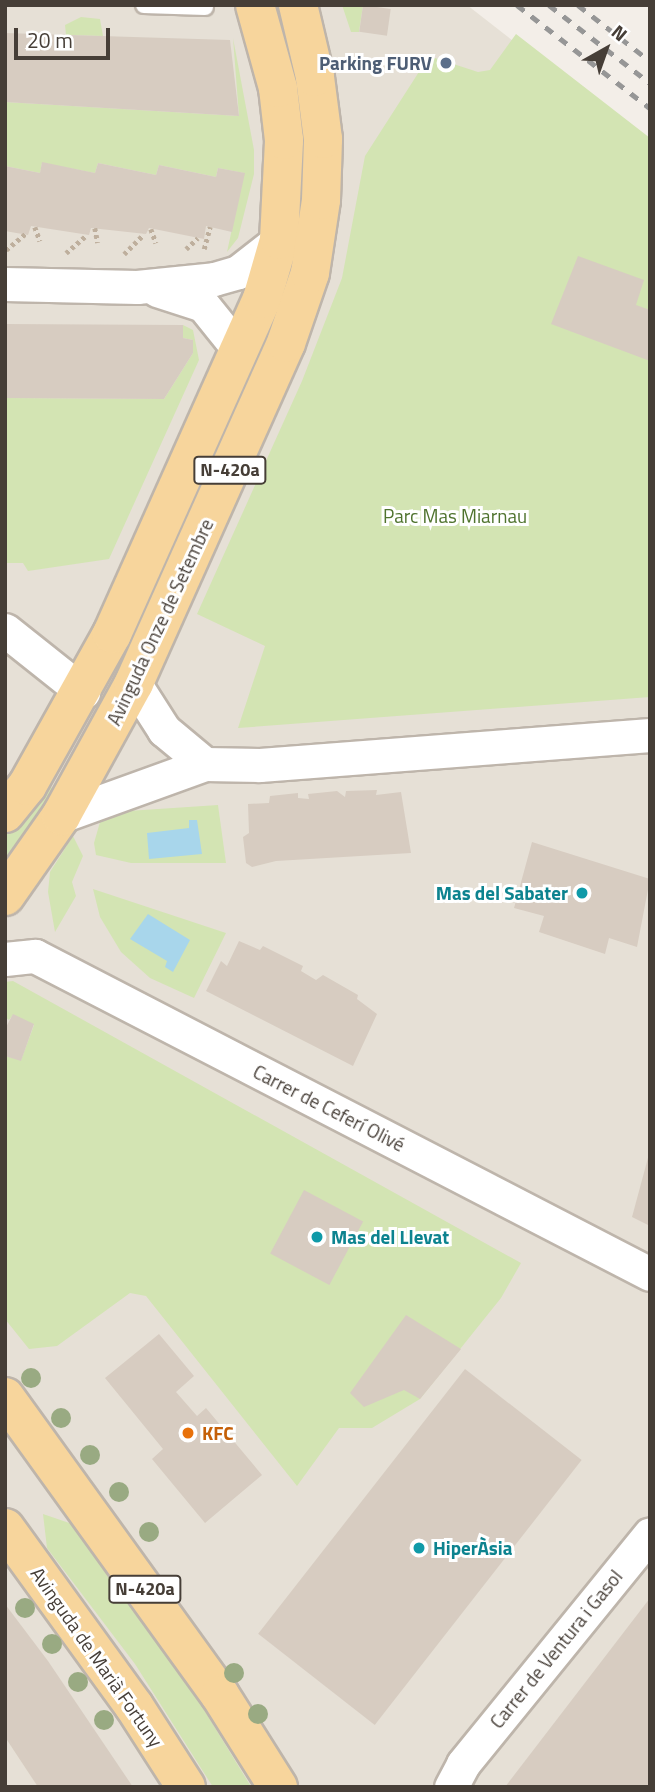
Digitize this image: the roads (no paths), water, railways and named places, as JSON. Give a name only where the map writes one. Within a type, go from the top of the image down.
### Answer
[{"type":"main road","name":"Avinguda Onze de Setembre","points":[[5,813],[27,786],[83,692],[262,299],[279,240],[284,140],[278,88],[255,5]]},
{"type":"main road","name":"Avinguda Onze de Setembre","points":[[5,896],[61,816],[134,683],[286,343],[310,273],[321,201],[323,139],[315,77],[298,5]]},
{"type":"main road","name":"N-420a","points":[[5,1397],[220,1695],[278,1787]]},
{"type":"main road","name":"Avinguda de Marià Fortuny","points":[[5,1528],[134,1706],[186,1787]]},
{"type":"street","points":[[5,284],[137,287],[238,272],[279,240]]},
{"type":"street","points":[[137,287],[203,305],[240,351]]},
{"type":"street","points":[[5,630],[83,692]]},
{"type":"street","points":[[134,683],[164,730],[205,765]]},
{"type":"street","points":[[61,816],[205,765],[260,765],[650,735]]},
{"type":"street","name":"Carrer de Ceferí Olivé","points":[[5,959],[35,956],[650,1274]]},
{"type":"street","name":"Carrer de Ventura i Gasol","points":[[431,1787],[457,1776],[650,1534]]},
{"type":"lane","points":[[144,5],[205,7]]},
{"type":"water","points":[[189,820],[197,820],[202,854],[149,859],[147,833],[189,828]]},
{"type":"water","points":[[148,914],[190,940],[173,972],[165,967],[167,961],[130,939]]},
{"type":"railway","points":[[517,5],[650,108]]},
{"type":"railway","points":[[549,5],[650,83]]},
{"type":"railway","points":[[578,5],[650,61]]},
{"type":"place","name":"Parking FURV","points":[[446,63]]},
{"type":"place","name":"Mas del Sabater","points":[[582,893]]},
{"type":"place","name":"Mas del Llevat","points":[[317,1237]]},
{"type":"place","name":"KFC","points":[[188,1433]]},
{"type":"place","name":"HiperÀsia","points":[[419,1548]]},
{"type":"park label","name":"Parc Mas Miarnau","points":[[455,516]]}]
